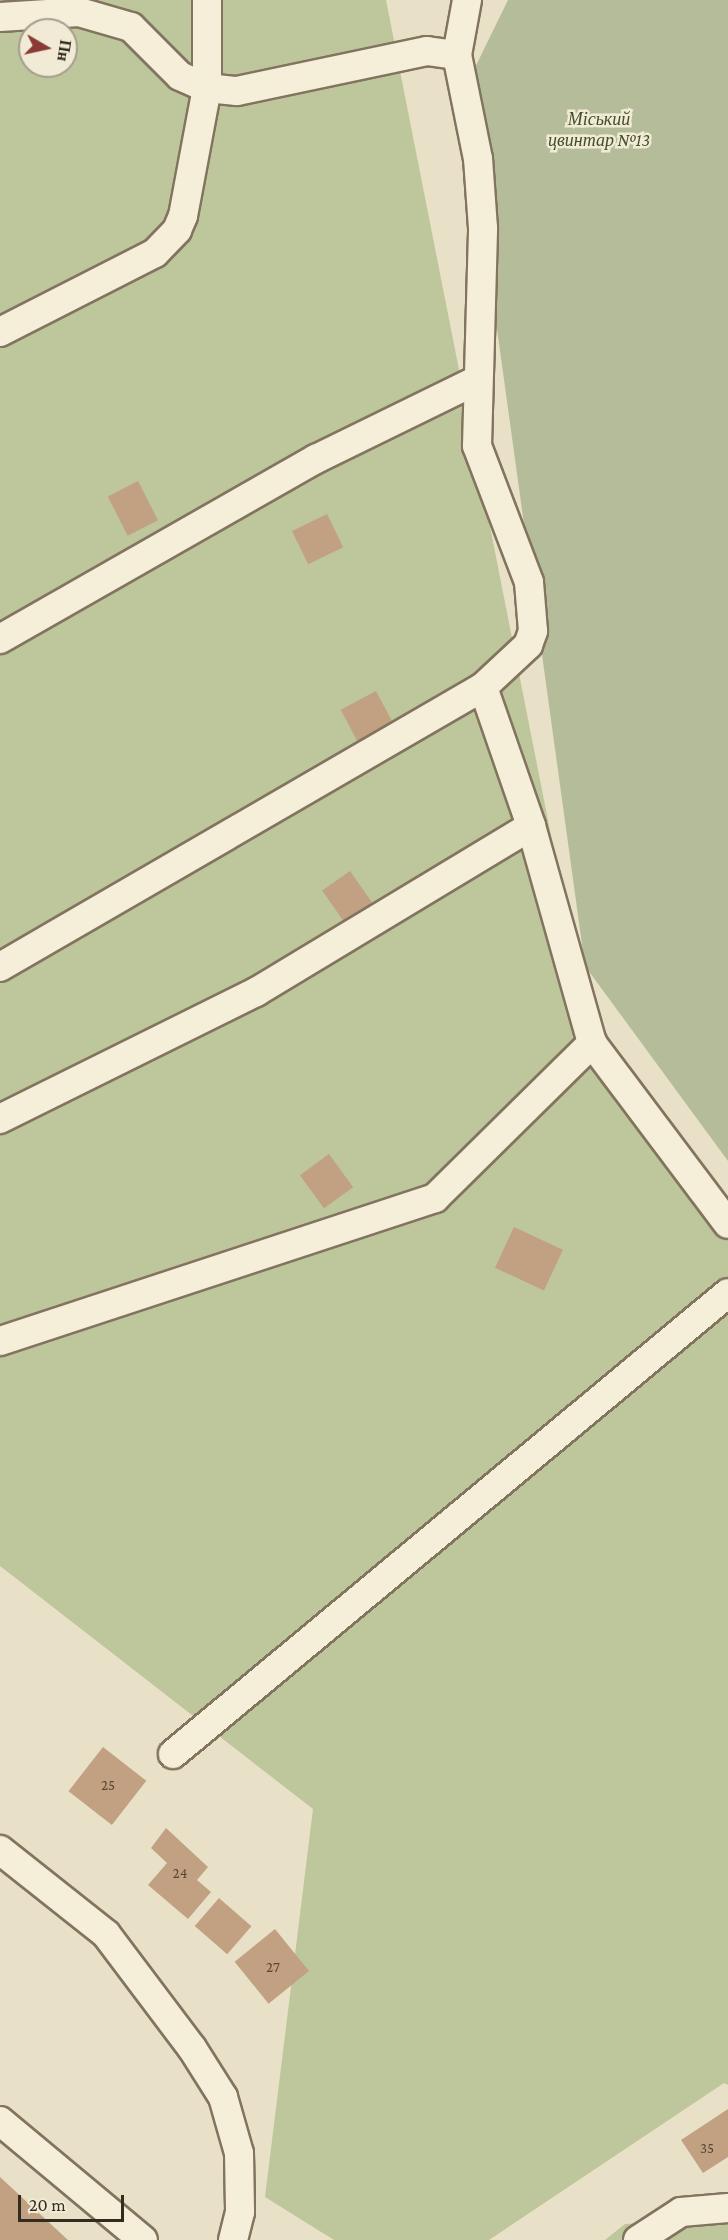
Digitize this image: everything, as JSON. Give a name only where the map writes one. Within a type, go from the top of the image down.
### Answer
[{"type":"street","points":[[0,332],[168,243],[183,216],[207,88],[207,0]]},
{"type":"street","points":[[0,967],[483,687],[528,645],[533,617],[529,582],[477,446],[477,380],[483,228],[478,159],[457,56],[467,0]]},
{"type":"street","points":[[0,17],[79,12],[131,27],[180,76],[207,88],[237,92],[427,51],[457,56]]},
{"type":"street","points":[[0,639],[316,459],[477,380]]},
{"type":"street","points":[[483,687],[531,826],[592,1043],[728,1224]]},
{"type":"street","points":[[0,1119],[256,992],[531,826]]},
{"type":"street","points":[[0,1341],[435,1198],[592,1043]]},
{"type":"street","points":[[173,1754],[728,1293]]},
{"type":"street","points":[[0,1850],[106,1934],[192,2048],[223,2097],[239,2154],[240,2212],[233,2240]]},
{"type":"street","points":[[0,2121],[143,2240]]},
{"type":"street","points":[[638,2240],[681,2212],[728,2208]]},
{"type":"green space","points":[[0,0],[386,0],[592,1043],[728,1224],[728,2085],[724,2083],[489,2240],[334,2240],[265,2197],[313,1809],[0,1566]]},
{"type":"green space","name":"Міський цвинтар №13","points":[[508,0],[728,0],[728,1161],[585,966],[464,90]]},
{"type":"green space","points":[[728,2218],[728,2240],[605,2240],[625,2224]]},
{"type":"building","points":[[138,481],[158,520],[128,536],[108,496]]},
{"type":"building","points":[[327,514],[343,547],[308,564],[292,531]]},
{"type":"building","points":[[376,691],[393,723],[358,742],[341,710]]},
{"type":"building","points":[[350,871],[372,903],[345,922],[322,891]]},
{"type":"building","points":[[329,1154],[353,1187],[324,1208],[300,1175]]},
{"type":"building","points":[[514,1227],[563,1250],[544,1291],[495,1268]]},
{"type":"building","points":[[103,1747],[146,1781],[112,1825],[69,1791]]},
{"type":"building","points":[[166,1828],[208,1867],[197,1880],[211,1892],[188,1919],[148,1885],[167,1863],[151,1848]]},
{"type":"building","points":[[219,1898],[251,1926],[227,1954],[195,1926]]},
{"type":"building","points":[[275,1929],[309,1971],[269,2004],[235,1962]]},
{"type":"building","points":[[728,2109],[728,2157],[703,2173],[681,2140]]},
{"type":"building","points":[[0,2177],[68,2240],[0,2240]]}]
